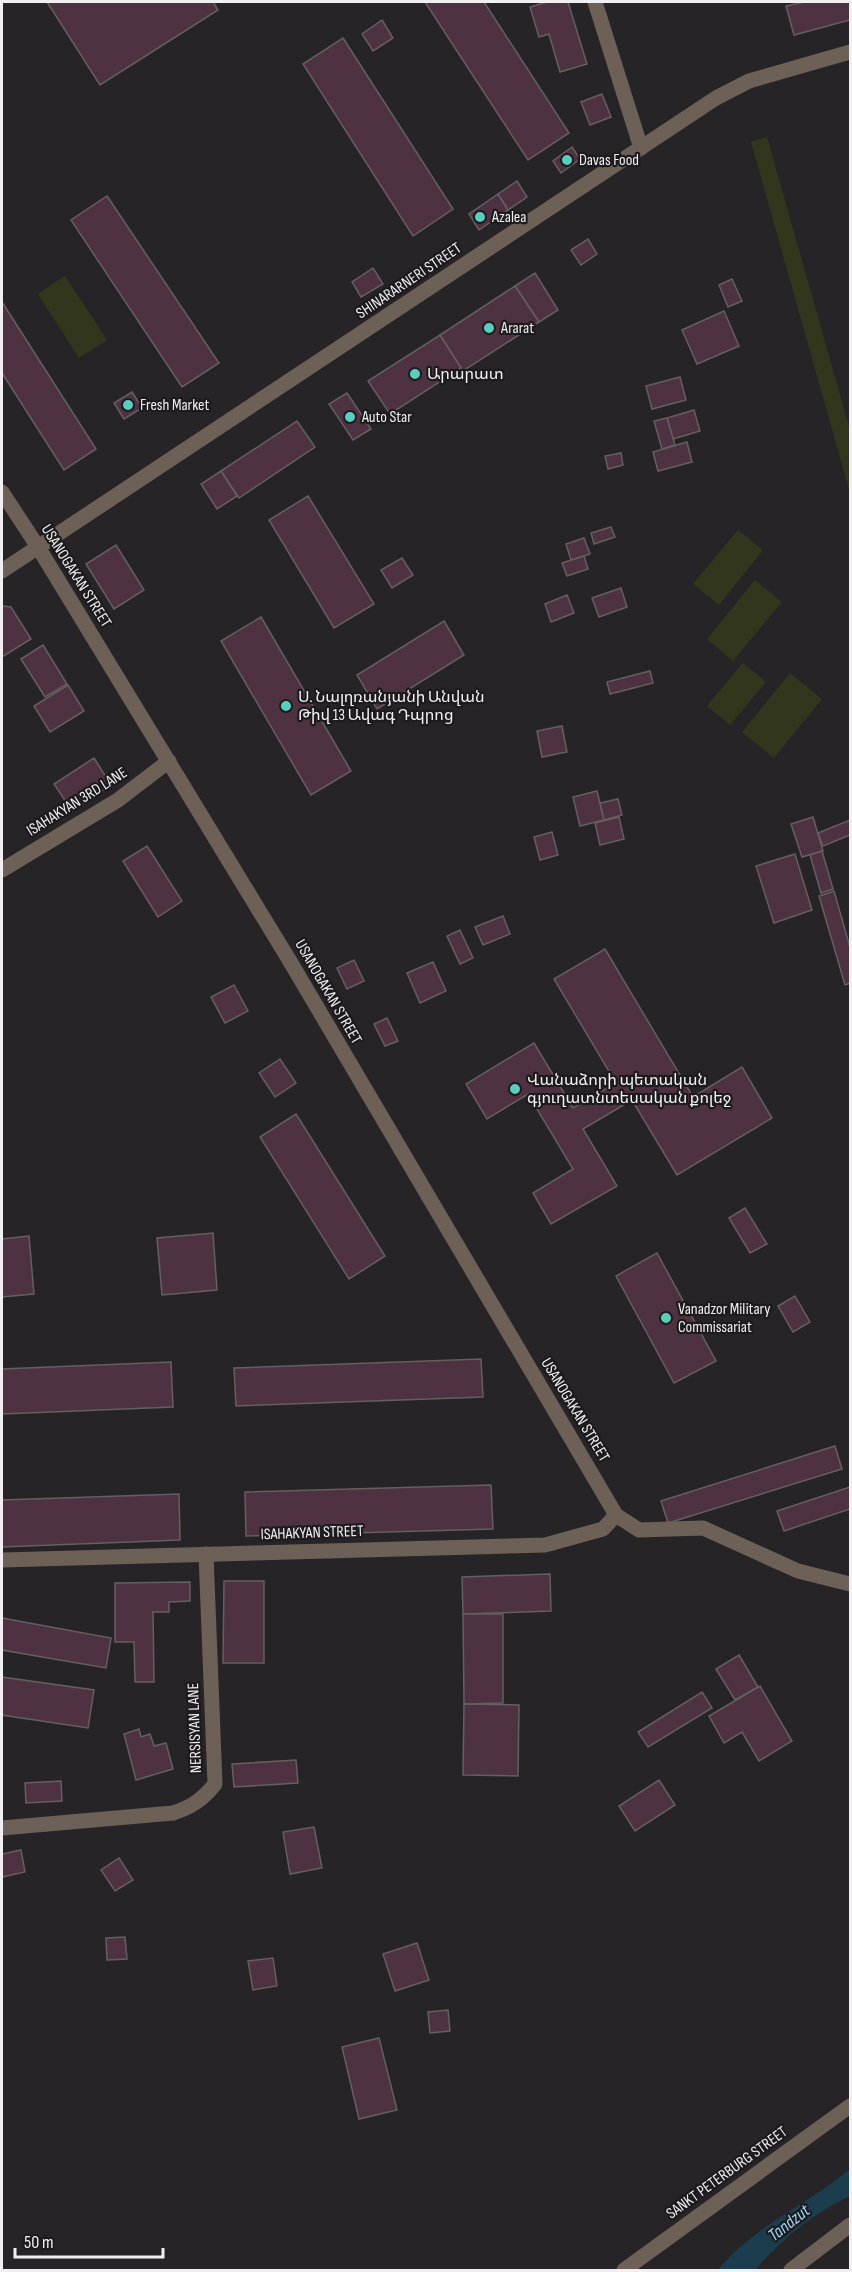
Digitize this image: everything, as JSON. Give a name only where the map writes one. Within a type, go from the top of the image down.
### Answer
[{"type":"street","points":[[595,2],[641,148]]},
{"type":"street","name":"SHINARARNERI STREET","points":[[2,571],[716,98],[749,81],[850,52]]},
{"type":"street","name":"USANOGAKAN STREET","points":[[2,492],[38,547],[291,963],[616,1515]]},
{"type":"street","name":"ISAHAKYAN 3RD LANE","points":[[2,870],[118,800],[169,762]]},
{"type":"street","points":[[616,1515],[639,1530],[703,1528],[798,1571],[850,1584]]},
{"type":"street","name":"ISAHAKYAN STREET","points":[[2,1560],[545,1545],[603,1529],[616,1515]]},
{"type":"street","name":"NERSISYAN LANE","points":[[2,1828],[173,1813],[197,1803],[215,1784],[206,1554]]},
{"type":"street","name":"SANKT PETERBURG STREET","points":[[624,2271],[850,2106]]},
{"type":"street","points":[[791,2271],[850,2225]]},
{"type":"green space","points":[[767,137],[850,430],[850,493],[751,142]]},
{"type":"green space","points":[[65,276],[107,340],[79,358],[38,294]]},
{"type":"green space","points":[[738,530],[763,550],[719,605],[693,584]]},
{"type":"green space","points":[[755,580],[782,602],[733,661],[707,639]]},
{"type":"green space","points":[[743,663],[766,682],[730,725],[707,706]]},
{"type":"green space","points":[[790,673],[822,699],[774,758],[742,732]]},
{"type":"water","name":"Tandzut","points":[[850,2169],[850,2196],[798,2228],[755,2270],[718,2270],[751,2238]]},
{"type":"building","points":[[47,2],[213,2],[218,10],[100,85]]},
{"type":"building","points":[[425,2],[484,2],[569,133],[528,160]]},
{"type":"building","points":[[547,2],[568,2],[587,64],[560,72],[549,34],[539,37],[530,7]]},
{"type":"building","points":[[804,2],[850,2],[850,20],[794,35],[786,6]]},
{"type":"building","points":[[382,20],[393,38],[373,51],[362,34]]},
{"type":"building","points":[[343,38],[453,209],[413,236],[303,64]]},
{"type":"building","points":[[602,94],[611,117],[590,125],[581,102]]},
{"type":"building","name":"Davas Food","points":[[572,147],[580,159],[561,173],[553,161]]},
{"type":"building","points":[[517,181],[527,197],[508,210],[498,194]]},
{"type":"building","points":[[498,194],[508,210],[479,230],[469,214]]},
{"type":"building","points":[[107,196],[219,363],[182,387],[71,220]]},
{"type":"building","points":[[588,239],[597,254],[581,265],[571,250]]},
{"type":"building","points":[[373,268],[383,284],[361,297],[352,282]]},
{"type":"building","points":[[535,273],[558,310],[539,322],[515,286]]},
{"type":"building","points":[[732,279],[742,301],[728,307],[719,285]]},
{"type":"building","name":"Ararat","points":[[515,286],[539,322],[463,371],[440,335]]},
{"type":"building","points":[[2,302],[96,449],[64,470],[2,373]]},
{"type":"building","points":[[724,311],[739,346],[697,364],[682,330]]},
{"type":"building","name":"Արարատ","points":[[440,335],[461,368],[390,414],[368,381]]},
{"type":"building","points":[[680,377],[686,400],[652,409],[646,386]]},
{"type":"building","name":"Fresh Market","points":[[132,392],[142,408],[124,419],[114,403]]},
{"type":"building","name":"Auto Star","points":[[347,393],[371,429],[353,440],[329,404]]},
{"type":"building","points":[[694,410],[700,431],[673,439],[667,418]]},
{"type":"building","points":[[667,418],[675,445],[662,449],[654,421]]},
{"type":"building","points":[[297,421],[315,447],[239,498],[221,471]]},
{"type":"building","points":[[687,442],[692,462],[658,471],[653,452]]},
{"type":"building","points":[[621,453],[623,465],[608,469],[605,456]]},
{"type":"building","points":[[221,471],[237,496],[217,509],[201,484]]},
{"type":"building","points":[[308,496],[374,604],[334,628],[269,520]]},
{"type":"building","points":[[611,527],[615,537],[594,544],[591,533]]},
{"type":"building","points":[[584,538],[590,554],[571,560],[566,544]]},
{"type":"building","points":[[116,545],[144,590],[114,609],[86,564]]},
{"type":"building","points":[[584,556],[588,569],[567,576],[562,563]]},
{"type":"building","points":[[402,558],[413,575],[392,588],[381,570]]},
{"type":"building","points":[[621,588],[627,607],[599,617],[592,598]]},
{"type":"building","points":[[567,595],[574,613],[551,622],[545,604]]},
{"type":"building","points":[[2,606],[11,607],[31,639],[2,657]]},
{"type":"building","name":"Ս. Նալղռանյանի Անվան Թիվ 13 Ավագ Դպրոց","points":[[261,617],[351,771],[311,795],[221,641]]},
{"type":"building","points":[[444,621],[464,655],[377,709],[357,675]]},
{"type":"building","points":[[43,645],[67,684],[45,697],[21,659]]},
{"type":"building","points":[[650,671],[653,683],[610,694],[607,682]]},
{"type":"building","points":[[68,685],[84,711],[50,732],[34,706]]},
{"type":"building","points":[[562,726],[567,752],[542,757],[537,731]]},
{"type":"building","points":[[94,758],[111,785],[72,811],[54,784]]},
{"type":"building","points":[[597,791],[604,820],[580,826],[573,797]]},
{"type":"building","points":[[618,799],[622,815],[604,820],[600,803]]},
{"type":"building","points":[[619,817],[624,839],[600,845],[595,823]]},
{"type":"building","points":[[813,817],[823,851],[802,857],[791,824]]},
{"type":"building","points":[[850,820],[850,835],[823,846],[818,833]]},
{"type":"building","points":[[552,832],[558,855],[540,860],[534,837]]},
{"type":"building","points":[[147,846],[182,901],[158,917],[123,861]]},
{"type":"building","points":[[822,851],[833,889],[821,893],[810,855]]},
{"type":"building","points":[[795,854],[812,910],[774,923],[756,866]]},
{"type":"building","points":[[834,891],[850,947],[850,983],[845,985],[819,896]]},
{"type":"building","points":[[503,916],[510,934],[483,945],[475,927]]},
{"type":"building","points":[[460,930],[473,958],[460,964],[447,936]]},
{"type":"building","name":"Վանաձորի պետական գյուղատնտեսական քոլեջ","points":[[605,949],[693,1097],[742,1067],[772,1118],[677,1175],[632,1100],[583,1129],[617,1186],[551,1224],[533,1193],[573,1169],[528,1094],[487,1119],[466,1084],[534,1043],[573,1108],[616,1083],[554,979]]},
{"type":"building","points":[[354,960],[364,981],[347,989],[337,968]]},
{"type":"building","points":[[433,962],[446,991],[420,1003],[407,973]]},
{"type":"building","points":[[234,985],[248,1011],[225,1023],[211,997]]},
{"type":"building","points":[[387,1018],[398,1041],[385,1046],[374,1024]]},
{"type":"building","points":[[280,1059],[296,1083],[275,1097],[259,1073]]},
{"type":"building","points":[[296,1114],[385,1256],[349,1279],[260,1137]]},
{"type":"building","points":[[745,1208],[767,1244],[750,1253],[729,1218]]},
{"type":"building","points":[[213,1233],[217,1290],[162,1295],[157,1238]]},
{"type":"building","points":[[29,1236],[34,1294],[2,1297],[2,1239]]},
{"type":"building","name":"Vanadzor Military Commissariat","points":[[657,1253],[716,1361],[674,1383],[616,1276]]},
{"type":"building","points":[[795,1296],[810,1322],[793,1332],[778,1306]]},
{"type":"building","points":[[481,1359],[483,1397],[236,1406],[234,1368]]},
{"type":"building","points":[[171,1362],[173,1407],[2,1414],[2,1369]]},
{"type":"building","points":[[835,1446],[842,1469],[668,1523],[661,1501]]},
{"type":"building","points":[[491,1485],[493,1529],[246,1536],[245,1492]]},
{"type":"building","points":[[850,1487],[850,1509],[784,1531],[777,1511]]},
{"type":"building","points":[[179,1494],[180,1540],[2,1547],[2,1500]]},
{"type":"building","points":[[550,1574],[551,1611],[463,1614],[462,1577]]},
{"type":"building","points":[[224,1581],[264,1581],[264,1663],[223,1663]]},
{"type":"building","points":[[190,1582],[190,1601],[169,1602],[169,1612],[153,1612],[154,1682],[135,1682],[134,1642],[115,1642],[115,1583]]},
{"type":"building","points":[[463,1614],[503,1614],[503,1703],[464,1704]]},
{"type":"building","points":[[2,1618],[111,1638],[106,1668],[2,1650]]},
{"type":"building","points":[[739,1655],[758,1687],[735,1700],[716,1669]]},
{"type":"building","points":[[2,1677],[94,1690],[88,1728],[2,1715]]},
{"type":"building","points":[[760,1686],[792,1741],[759,1761],[742,1732],[724,1743],[709,1716]]},
{"type":"building","points":[[702,1692],[712,1708],[648,1747],[638,1732]]},
{"type":"building","points":[[464,1704],[519,1705],[518,1776],[463,1775]]},
{"type":"building","points":[[139,1729],[141,1737],[150,1734],[154,1746],[166,1743],[173,1769],[136,1780],[124,1734]]},
{"type":"building","points":[[296,1760],[298,1783],[234,1787],[232,1764]]},
{"type":"building","points":[[659,1780],[675,1805],[635,1831],[619,1806]]},
{"type":"building","points":[[61,1781],[62,1801],[26,1803],[25,1783]]},
{"type":"building","points":[[314,1827],[322,1868],[290,1874],[283,1832]]},
{"type":"building","points":[[21,1850],[25,1872],[2,1877],[2,1854]]},
{"type":"building","points":[[119,1858],[133,1880],[115,1891],[101,1870]]},
{"type":"building","points":[[125,1937],[127,1959],[107,1960],[106,1938]]},
{"type":"building","points":[[417,1943],[429,1980],[395,1991],[383,1954]]},
{"type":"building","points":[[273,1958],[277,1986],[253,1990],[248,1961]]},
{"type":"building","points":[[448,2010],[450,2031],[430,2033],[428,2012]]},
{"type":"building","points":[[379,2038],[397,2110],[359,2119],[342,2047]]},
{"type":"place","name":"Davas Food","points":[[567,160]]},
{"type":"place","name":"Azalea","points":[[480,217]]},
{"type":"place","name":"Ararat","points":[[489,328]]},
{"type":"place","name":"Արարատ","points":[[415,374]]},
{"type":"place","name":"Fresh Market","points":[[128,405]]},
{"type":"place","name":"Auto Star","points":[[350,417]]},
{"type":"place","name":"Ս. Նալղռանյանի Անվան Թիվ 13 Ավագ Դպրոց","points":[[286,706]]},
{"type":"place","name":"Վանաձորի պետական գյուղատնտեսական քոլեջ","points":[[515,1089]]},
{"type":"place","name":"Vanadzor Military Commissariat","points":[[666,1318]]}]
